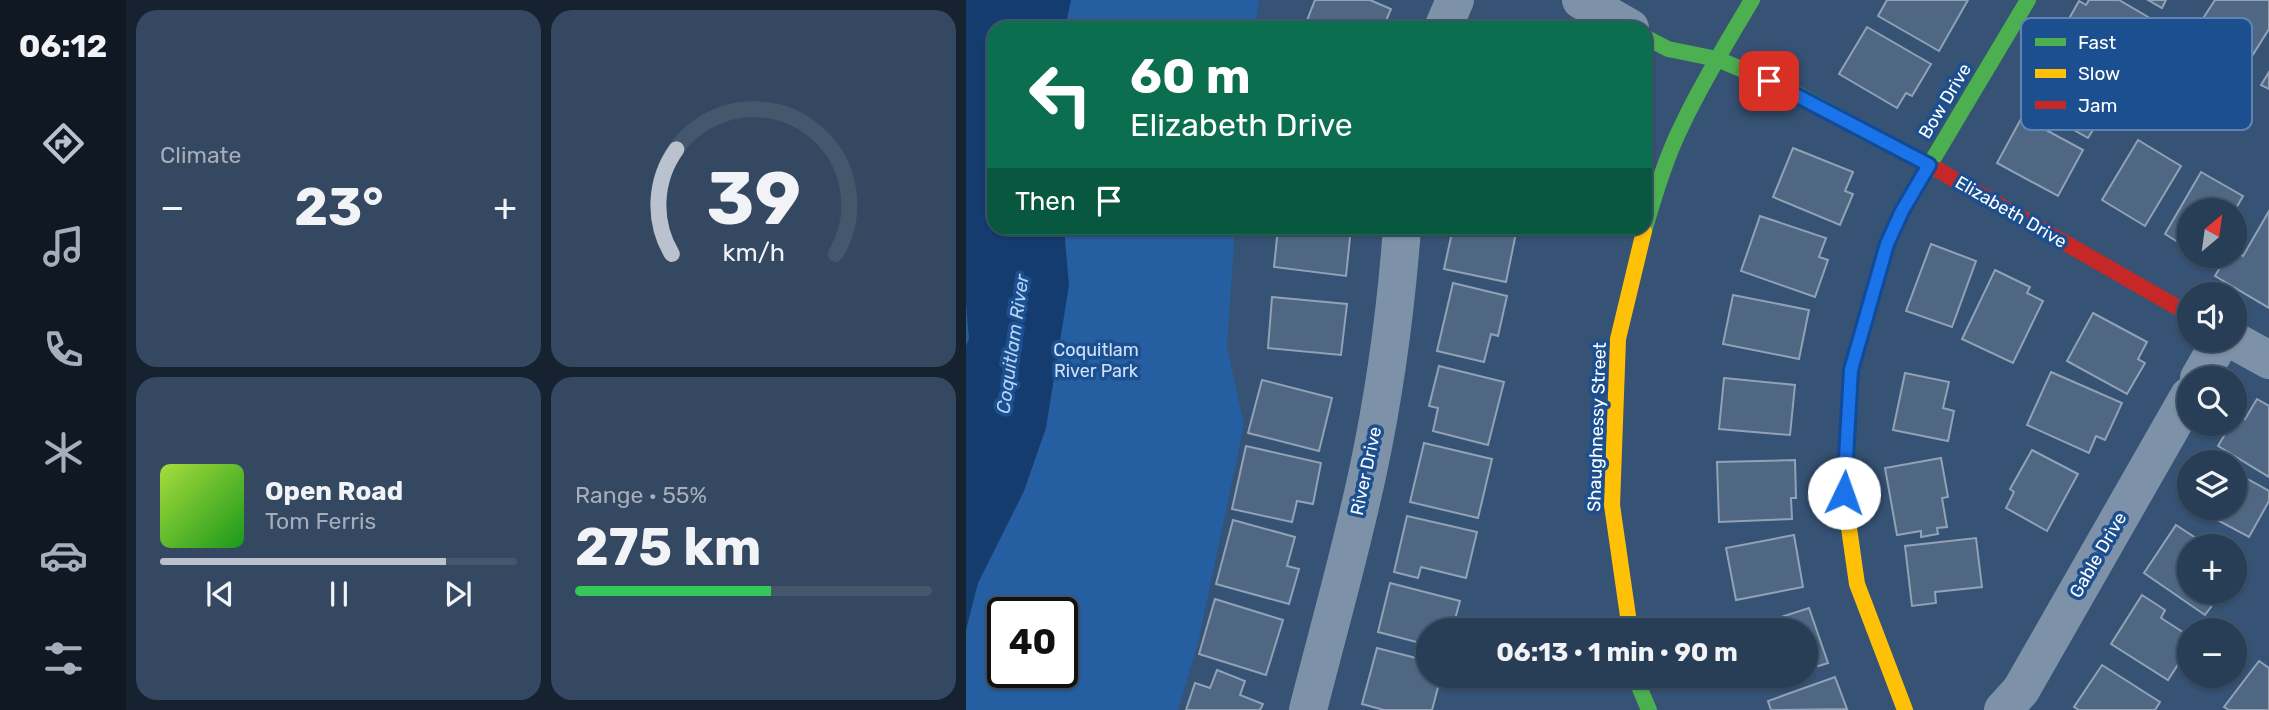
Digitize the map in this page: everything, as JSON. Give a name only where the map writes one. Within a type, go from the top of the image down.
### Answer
[{"type":"street","points":[[1446,21],[1455,0]]},
{"type":"street","points":[[1581,0],[1617,21]]},
{"type":"street","name":"Shaughnessy Street","points":[[1652,205],[1682,125],[1752,0]]},
{"type":"street","name":"Bow Drive","points":[[1905,710],[1857,584],[1851,553],[1844,493],[1851,370],[1887,244],[1902,211],[2028,0]]},
{"type":"street","name":"Elizabeth Drive","points":[[1652,41],[1668,49],[1717,60],[1782,86],[1929,165],[2177,307]]},
{"type":"street","name":"River Drive","points":[[1308,710],[1370,460],[1384,384],[1401,235]]},
{"type":"street","name":"Shaughnessy Street","points":[[1628,618],[1612,505],[1618,339],[1644,235]]},
{"type":"street","points":[[2247,347],[2269,360]]},
{"type":"street","name":"Gable Drive","points":[[2003,710],[2021,690],[2177,417]]},
{"type":"street","points":[[1640,688],[1649,710]]},
{"type":"green space","name":"Coquitlam River Park","points":[[966,0],[1259,0],[1256,21],[987,21],[987,235],[1235,235],[1227,347],[1244,425],[1198,643],[1178,710],[966,710]]},
{"type":"water","name":"Coquitlam River","points":[[966,0],[1071,0],[1066,21],[987,21],[987,235],[1065,235],[1069,285],[1046,428],[1024,491],[978,583],[966,630],[966,346],[969,339],[966,304]]},
{"type":"building","points":[[1315,0],[1370,0],[1391,9],[1386,21],[1307,21]]},
{"type":"building","points":[[1887,0],[1968,0],[1939,51],[1878,16]]},
{"type":"building","points":[[2089,0],[2119,0],[2150,18],[2069,18],[2079,1],[2086,5]]},
{"type":"building","points":[[2148,0],[2166,0],[2162,8]]},
{"type":"building","points":[[2215,0],[2269,0],[2269,29],[2252,56],[2252,18],[2203,18]]},
{"type":"building","points":[[1867,27],[1931,64],[1912,96],[1906,93],[1897,108],[1839,74]]},
{"type":"building","points":[[2269,72],[2269,89],[2261,85]]},
{"type":"building","points":[[2021,119],[2021,130],[2046,130],[2083,150],[2058,196],[1997,163]]},
{"type":"building","points":[[2074,130],[2093,130],[2088,138]]},
{"type":"building","points":[[2138,140],[2181,166],[2145,226],[2102,200]]},
{"type":"building","points":[[1793,148],[1853,172],[1845,191],[1853,194],[1840,225],[1773,197]]},
{"type":"building","points":[[2201,172],[2243,196],[2242,198],[2186,198]]},
{"type":"building","points":[[2269,211],[2269,308],[2247,295],[2247,282],[2225,282],[2215,276],[2220,268],[2247,268],[2247,249]]},
{"type":"building","points":[[2177,213],[2177,242],[2165,234]]},
{"type":"building","points":[[1760,216],[1826,238],[1819,257],[1828,260],[1815,297],[1741,271]]},
{"type":"building","points":[[1277,235],[1350,235],[1346,276],[1274,267]]},
{"type":"building","points":[[1451,235],[1516,235],[1506,282],[1444,269]]},
{"type":"building","points":[[1931,244],[1976,261],[1952,327],[1906,311]]},
{"type":"building","points":[[1995,270],[2030,287],[2027,293],[2043,301],[2013,363],[1962,339]]},
{"type":"building","points":[[1453,283],[1507,296],[1498,336],[1491,334],[1484,362],[1437,351]]},
{"type":"building","points":[[1733,295],[1809,310],[1799,359],[1723,344]]},
{"type":"building","points":[[1272,297],[1347,304],[1341,355],[1268,348]]},
{"type":"building","points":[[2093,313],[2147,342],[2138,359],[2145,363],[2127,394],[2067,361]]},
{"type":"building","points":[[1439,366],[1504,382],[1488,445],[1433,431],[1438,408],[1429,406]]},
{"type":"building","points":[[2051,372],[2122,403],[2105,440],[2096,436],[2089,453],[2027,425]]},
{"type":"building","points":[[1905,373],[1949,382],[1943,408],[1954,411],[1948,441],[1893,430]]},
{"type":"building","points":[[1724,378],[1795,385],[1790,435],[1719,429]]},
{"type":"building","points":[[1262,380],[1332,398],[1319,451],[1248,433]]},
{"type":"building","points":[[2257,399],[2269,406],[2269,477],[2247,464],[2247,450],[2225,450],[2218,446],[2224,436],[2247,436],[2247,416]]},
{"type":"building","points":[[1424,443],[1492,459],[1478,518],[1410,502]]},
{"type":"building","points":[[1246,446],[1321,463],[1313,504],[1297,501],[1292,522],[1232,509]]},
{"type":"building","points":[[2032,450],[2078,474],[2047,531],[2006,508],[2014,492],[2010,489]]},
{"type":"building","points":[[1941,458],[1948,497],[1942,498],[1947,527],[1937,528],[1938,534],[1921,537],[1921,531],[1897,535],[1885,468]]},
{"type":"building","points":[[1795,460],[1796,498],[1791,498],[1792,519],[1719,522],[1717,462]]},
{"type":"building","points":[[2247,479],[2269,491],[2269,501],[2249,537],[2217,520],[2247,520]]},
{"type":"building","points":[[1407,516],[1477,532],[1466,578],[1421,567],[1418,578],[1394,572]]},
{"type":"building","points":[[1233,520],[1295,537],[1287,566],[1299,569],[1289,604],[1216,584]]},
{"type":"building","points":[[2176,525],[2190,534],[2177,534],[2177,596],[2144,573]]},
{"type":"building","points":[[1794,535],[1803,587],[1736,600],[1726,548]]},
{"type":"building","points":[[1976,538],[1982,587],[1935,592],[1936,603],[1912,606],[1905,546]]},
{"type":"building","points":[[1390,583],[1460,601],[1455,618],[1416,618],[1416,642],[1378,632]]},
{"type":"building","points":[[2142,595],[2165,610],[2161,618],[2177,628],[2177,666],[2168,680],[2111,644]]},
{"type":"building","points":[[1215,599],[1283,620],[1266,675],[1199,654]]},
{"type":"building","points":[[2189,604],[2213,604],[2205,615]]},
{"type":"building","points":[[1809,608],[1812,618],[1778,618]]},
{"type":"building","points":[[1818,634],[1828,663],[1818,666]]},
{"type":"building","points":[[1377,648],[1416,658],[1416,688],[1438,688],[1432,710],[1384,710],[1362,704]]},
{"type":"building","points":[[2259,661],[2269,668],[2269,710],[2229,710],[2224,707],[2238,688],[2247,688],[2247,677]]},
{"type":"building","points":[[2102,665],[2160,702],[2155,710],[2079,710],[2074,707]]},
{"type":"building","points":[[1217,670],[1245,681],[1240,695],[1263,704],[1260,710],[1186,710],[1195,683],[1210,688]]},
{"type":"building","points":[[1835,677],[1847,709],[1771,710],[1768,701],[1804,688],[1818,688],[1818,683]]},
{"type":"traffic: fast","points":[[1652,205],[1661,176],[1691,107],[1752,0]]},
{"type":"traffic: fast","points":[[1846,454],[1851,370],[1887,244],[1902,211],[2028,0]]},
{"type":"traffic: fast","points":[[1652,41],[1668,49],[1717,59],[1782,86],[1938,170]]},
{"type":"traffic: fast","points":[[1640,688],[1649,710]]},
{"type":"traffic: slow","points":[[1628,618],[1612,505],[1618,339],[1643,235]]},
{"type":"traffic: slow","points":[[1846,454],[1844,493],[1857,584],[1905,710]]},
{"type":"traffic: jam","points":[[1938,170],[2177,307]]},
{"type":"route","points":[[1769,81],[1929,165],[1902,211],[1887,244],[1851,370],[1844,493]]}]
